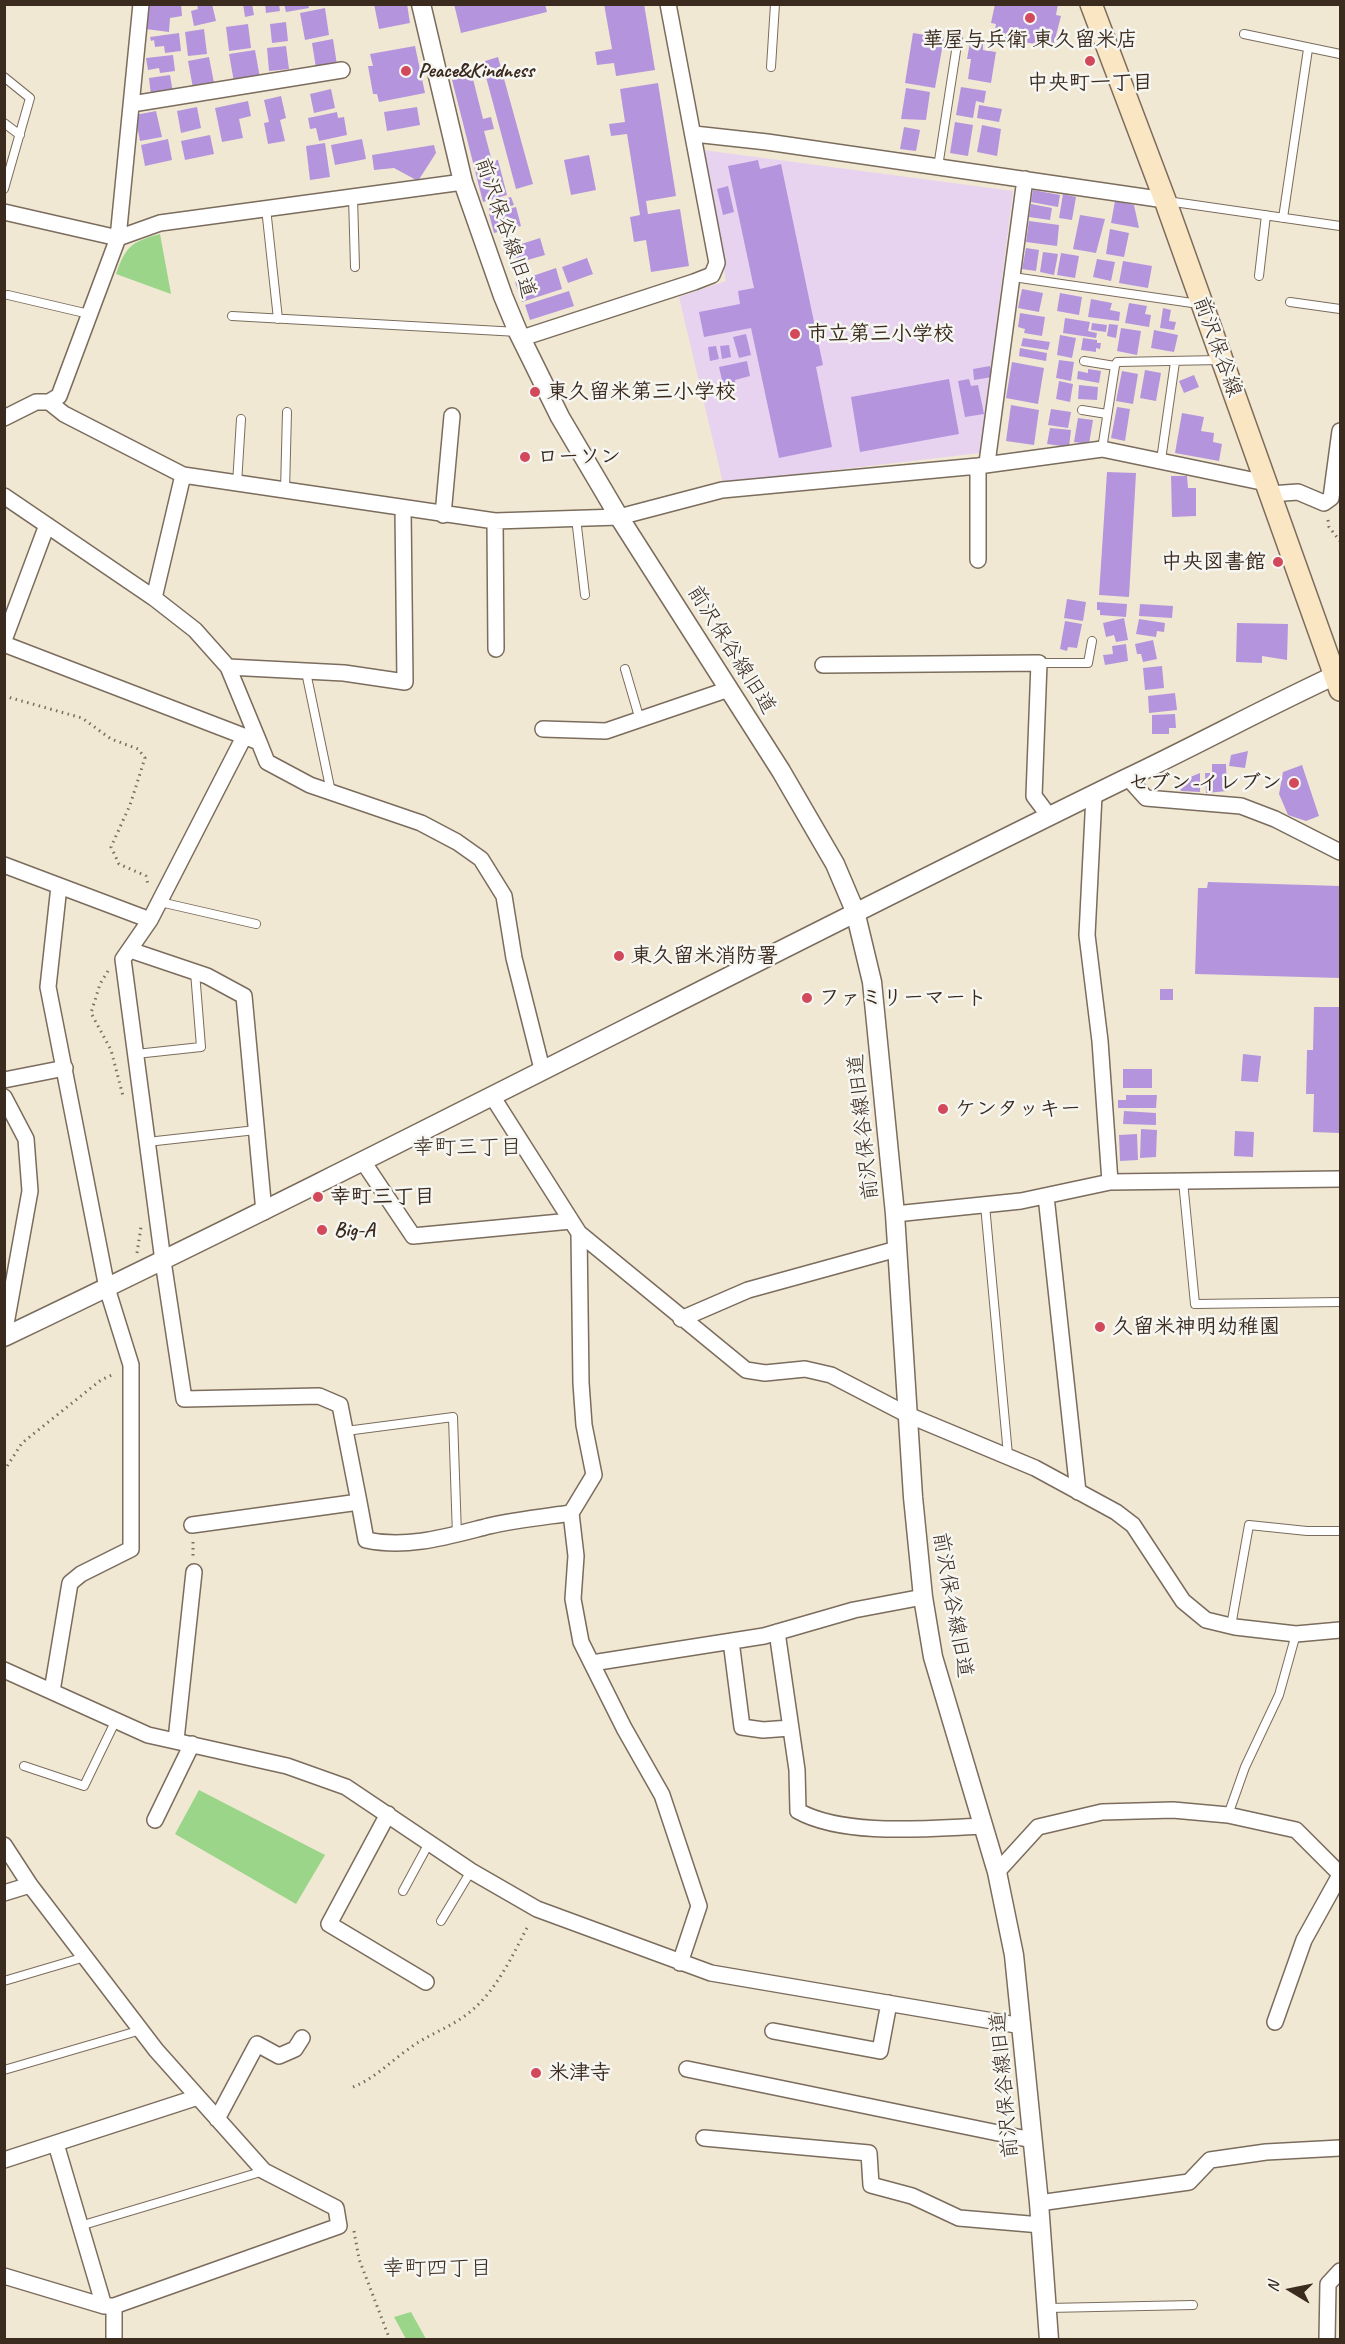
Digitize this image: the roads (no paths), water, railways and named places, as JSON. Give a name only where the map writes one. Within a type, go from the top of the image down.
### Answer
[{"type":"main road","name":"前沢保谷線","points":[[1090,4],[1165,200],[1221,360],[1339,680]]},
{"type":"street","points":[[4,418],[36,402],[49,402],[59,396],[118,238],[141,4]]},
{"type":"street","name":"前沢保谷線旧道","points":[[421,4],[463,182],[503,296],[520,335],[560,417],[619,517],[781,771],[835,864],[855,911],[872,982],[895,1214],[923,1597],[933,1657],[997,1872],[1014,1956],[1039,2203],[1049,2340]]},
{"type":"street","points":[[520,335],[712,275],[717,263],[668,4]]},
{"type":"street","points":[[132,104],[342,70]]},
{"type":"street","points":[[694,134],[767,142],[1165,200]]},
{"type":"street","points":[[978,560],[982,465],[1013,277],[1026,179]]},
{"type":"street","points":[[4,212],[118,238],[160,223],[463,182]]},
{"type":"street","points":[[49,402],[64,414],[183,475],[284,492],[495,521],[619,517],[722,490],[982,465],[1102,449],[1161,460],[1268,488],[1298,492],[1324,503],[1331,498],[1337,485],[1341,431]]},
{"type":"street","points":[[443,515],[452,416]]},
{"type":"street","points":[[154,598],[183,475]]},
{"type":"street","points":[[4,496],[154,598],[195,630],[228,667],[267,762],[310,785],[421,824],[457,842],[481,860],[504,896],[514,958],[542,1069]]},
{"type":"street","points":[[228,667],[344,673],[405,682],[402,509]]},
{"type":"street","points":[[495,521],[496,649]]},
{"type":"street","points":[[47,525],[4,642],[259,742]]},
{"type":"street","points":[[823,664],[1039,663],[1034,796],[1049,816]]},
{"type":"street","points":[[4,1336],[364,1163],[542,1069],[855,911],[1128,778],[1339,680]]},
{"type":"street","points":[[543,729],[606,731],[729,689]]},
{"type":"street","points":[[244,737],[160,902],[146,919],[123,959],[163,1261],[184,1399],[319,1396],[340,1405],[366,1540],[386,1544],[458,1536],[488,1526],[571,1513]]},
{"type":"street","points":[[1128,778],[1146,798],[1241,806],[1275,819],[1341,852]]},
{"type":"street","points":[[1094,795],[1087,934],[1100,1041],[1110,1182]]},
{"type":"street","points":[[4,865],[146,919]]},
{"type":"street","points":[[52,1691],[70,1583],[81,1574],[131,1550],[131,1365],[107,1288],[48,987],[59,886]]},
{"type":"street","points":[[130,950],[195,972],[244,996],[264,1212]]},
{"type":"street","points":[[4,1080],[65,1068]]},
{"type":"street","points":[[492,1096],[575,1227],[681,1319],[746,1370],[765,1372],[805,1369],[831,1375],[908,1415],[1008,1455],[1078,1492],[1133,1525],[1183,1601],[1206,1620],[1231,1626],[1296,1635],[1341,1630]]},
{"type":"street","points":[[4,1097],[26,1139],[30,1191],[4,1336]]},
{"type":"street","points":[[364,1163],[413,1236],[575,1227]]},
{"type":"street","points":[[895,1214],[1046,1196],[1110,1182],[1341,1179]]},
{"type":"street","points":[[1046,1196],[1078,1492]]},
{"type":"street","points":[[575,1227],[584,1425],[594,1475],[571,1513],[576,1556],[573,1599],[581,1642],[662,1795],[699,1906],[680,1963]]},
{"type":"street","points":[[681,1319],[748,1290],[897,1249]]},
{"type":"street","points":[[192,1525],[358,1502]]},
{"type":"street","points":[[176,1740],[194,1572]]},
{"type":"street","points":[[592,1663],[777,1632],[854,1610],[923,1597]]},
{"type":"street","points":[[777,1632],[796,1770],[798,1811],[813,1819],[880,1829],[984,1826]]},
{"type":"street","points":[[731,1641],[742,1727],[763,1730],[790,1728]]},
{"type":"street","points":[[4,1670],[148,1735],[287,1766],[346,1787],[471,1871],[537,1909],[680,1963],[711,1973],[1022,2026]]},
{"type":"street","points":[[155,1820],[192,1744]]},
{"type":"street","points":[[997,1872],[1038,1827],[1102,1812],[1173,1810],[1228,1815],[1296,1830],[1341,1874],[1304,1940],[1275,2022]]},
{"type":"street","points":[[388,1815],[329,1924],[426,1982]]},
{"type":"street","points":[[4,1845],[30,1885],[141,2030],[198,2097],[264,2171],[336,2208],[339,2226],[109,2306],[4,2276]]},
{"type":"street","points":[[4,1893],[30,1885]]},
{"type":"street","points":[[773,2031],[880,2051],[889,2003]]},
{"type":"street","points":[[217,2118],[257,2044],[279,2056],[295,2049],[302,2038]]},
{"type":"street","points":[[687,2069],[1032,2140]]},
{"type":"street","points":[[4,2160],[198,2097]]},
{"type":"street","points":[[704,2138],[869,2153],[871,2185],[912,2196],[960,2218],[1041,2225]]},
{"type":"street","points":[[56,2144],[80,2226],[109,2306],[114,2340]]},
{"type":"street","points":[[1039,2203],[1189,2182],[1210,2160],[1266,2152],[1341,2148]]},
{"type":"street","points":[[1327,2340],[1328,2284],[1341,2271]]},
{"type":"lane","points":[[771,67],[775,4]]},
{"type":"lane","points":[[1244,34],[1341,54]]},
{"type":"lane","points":[[938,168],[958,38]]},
{"type":"lane","points":[[1283,218],[1308,49]]},
{"type":"lane","points":[[4,77],[30,98],[4,189]]},
{"type":"lane","points":[[4,123],[20,135]]},
{"type":"lane","points":[[353,197],[355,267]]},
{"type":"lane","points":[[1165,200],[1341,226]]},
{"type":"lane","points":[[266,208],[278,319]]},
{"type":"lane","points":[[1259,276],[1266,215]]},
{"type":"lane","points":[[1013,277],[1202,304]]},
{"type":"lane","points":[[8,295],[89,314]]},
{"type":"lane","points":[[1290,302],[1341,309]]},
{"type":"lane","points":[[232,316],[520,335]]},
{"type":"lane","points":[[1102,449],[1117,362],[1221,360]]},
{"type":"lane","points":[[1084,361],[1115,366]]},
{"type":"lane","points":[[1161,460],[1174,362]]},
{"type":"lane","points":[[1082,410],[1107,414]]},
{"type":"lane","points":[[284,492],[287,412]]},
{"type":"lane","points":[[237,484],[241,419]]},
{"type":"lane","points":[[576,519],[585,595]]},
{"type":"lane","points":[[1039,663],[1088,663],[1092,641]]},
{"type":"lane","points":[[625,669],[640,720]]},
{"type":"lane","points":[[306,672],[331,792]]},
{"type":"lane","points":[[160,902],[256,924]]},
{"type":"lane","points":[[136,1053],[201,1047],[195,972]]},
{"type":"lane","points":[[147,1142],[256,1130]]},
{"type":"lane","points":[[1183,1181],[1195,1304],[1341,1302]]},
{"type":"lane","points":[[985,1205],[1008,1455]]},
{"type":"lane","points":[[346,1431],[453,1417],[458,1536]]},
{"type":"lane","points":[[1231,1626],[1249,1525],[1307,1531],[1341,1531]]},
{"type":"lane","points":[[1228,1815],[1245,1767],[1279,1695],[1296,1635]]},
{"type":"lane","points":[[24,1766],[84,1786],[115,1722]]},
{"type":"lane","points":[[403,1891],[429,1843]]},
{"type":"lane","points":[[441,1921],[471,1871]]},
{"type":"lane","points":[[4,1981],[85,1957]]},
{"type":"lane","points":[[4,2070],[141,2030]]},
{"type":"lane","points":[[80,2226],[264,2171]]},
{"type":"lane","points":[[1047,2308],[1193,2305]]},
{"type":"place","name":"華屋与兵衛 東久留米店","points":[[1030,18]]},
{"type":"place","name":"中央町一丁目","points":[[1090,61]]},
{"type":"place","name":"Peace&Kindness","points":[[406,71]]},
{"type":"place","name":"市立第三小学校","points":[[795,334]]},
{"type":"place","name":"東久留米第三小学校","points":[[535,392]]},
{"type":"place","name":"ローソン","points":[[525,457]]},
{"type":"place","name":"中央図書館","points":[[1278,562]]},
{"type":"place","name":"セブン-イレブン","points":[[1294,783]]},
{"type":"place","name":"東久留米消防署","points":[[619,956]]},
{"type":"place","name":"ファミリーマート","points":[[807,998]]},
{"type":"place","name":"ケンタッキー","points":[[943,1109]]},
{"type":"place","name":"幸町三丁目","points":[[318,1197]]},
{"type":"place","name":"Big-A","points":[[322,1230]]},
{"type":"place","name":"久留米神明幼稚園","points":[[1100,1327]]},
{"type":"place","name":"米津寺","points":[[536,2073]]},
{"type":"district","name":"幸町三丁目","points":[[467,1148]]},
{"type":"district","name":"幸町四丁目","points":[[437,2269]]}]
